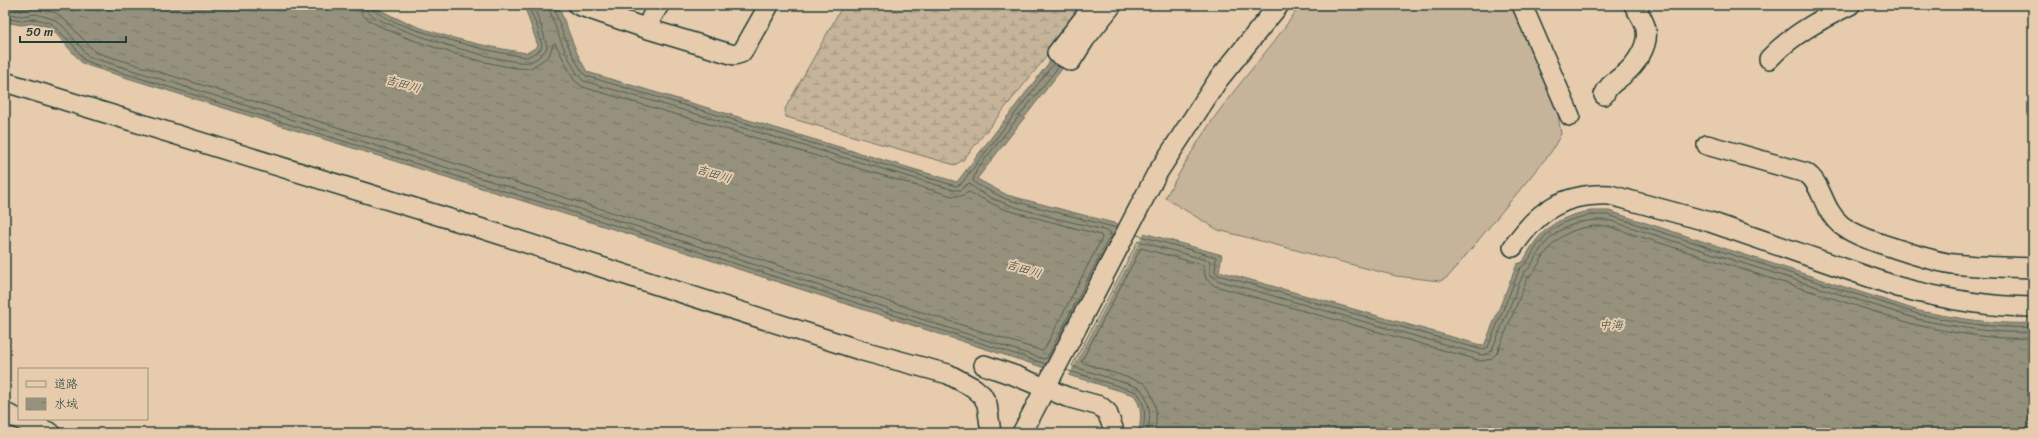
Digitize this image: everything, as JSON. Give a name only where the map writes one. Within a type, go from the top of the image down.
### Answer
[{"type":"street","points":[[578,5],[648,29],[731,54],[738,54],[744,49],[769,5]]},
{"type":"street","points":[[648,29],[651,18],[659,5]]},
{"type":"street","points":[[1080,35],[1094,5]]},
{"type":"street","points":[[1065,58],[1057,53],[1080,35],[1112,5]]},
{"type":"street","points":[[1022,433],[1156,175],[1218,80],[1280,5]]},
{"type":"street","points":[[1522,5],[1570,116]]},
{"type":"street","points":[[1604,94],[1612,82],[1631,69],[1644,48],[1646,30],[1634,5]]},
{"type":"street","points":[[1769,59],[1776,51],[1819,20],[1850,5]]},
{"type":"street","points":[[5,82],[486,230],[863,351],[948,374],[974,388],[982,395],[987,404],[991,433]]},
{"type":"street","points":[[1707,145],[1806,173],[1812,177],[1823,201],[1834,219],[1850,231],[1877,242],[1926,258],[1955,264],[2033,268]]},
{"type":"street","points":[[1513,247],[1525,230],[1540,215],[1556,204],[1572,198],[1596,194],[1610,195],[1710,222],[1898,287],[1986,305],[2033,307]]},
{"type":"street","points":[[984,365],[1016,376],[1049,382],[1100,406],[1107,412],[1113,428],[1112,433]]},
{"type":"street","points":[[5,413],[18,419]]},
{"type":"street","points":[[21,420],[50,433]]},
{"type":"green space","points":[[843,5],[1088,5],[963,160],[955,165],[786,117],[785,109]]},
{"type":"green space","points":[[1300,5],[1514,5],[1557,107],[1561,134],[1551,152],[1448,277],[1440,281],[1396,276],[1218,230],[1165,198],[1206,129],[1282,31]]},
{"type":"water","name":"吉田川","points":[[5,5],[372,5],[388,14],[426,30],[468,42],[527,53],[538,46],[524,5],[558,5],[577,53],[587,72],[957,182],[1054,56],[1065,65],[977,179],[1007,195],[1125,226],[1051,370],[645,239],[89,66],[82,63],[50,27],[35,23],[21,25],[5,22]]},
{"type":"water","name":"中海","points":[[1590,211],[1609,211],[1919,311],[1990,322],[2033,323],[2033,433],[1138,433],[1140,408],[1134,395],[1058,372],[1133,230],[1222,255],[1219,271],[1484,346],[1517,264],[1523,262],[1535,242],[1549,227],[1567,217]]},
{"type":"pier","points":[[1133,228],[1145,231],[1068,377],[1057,374]]}]
